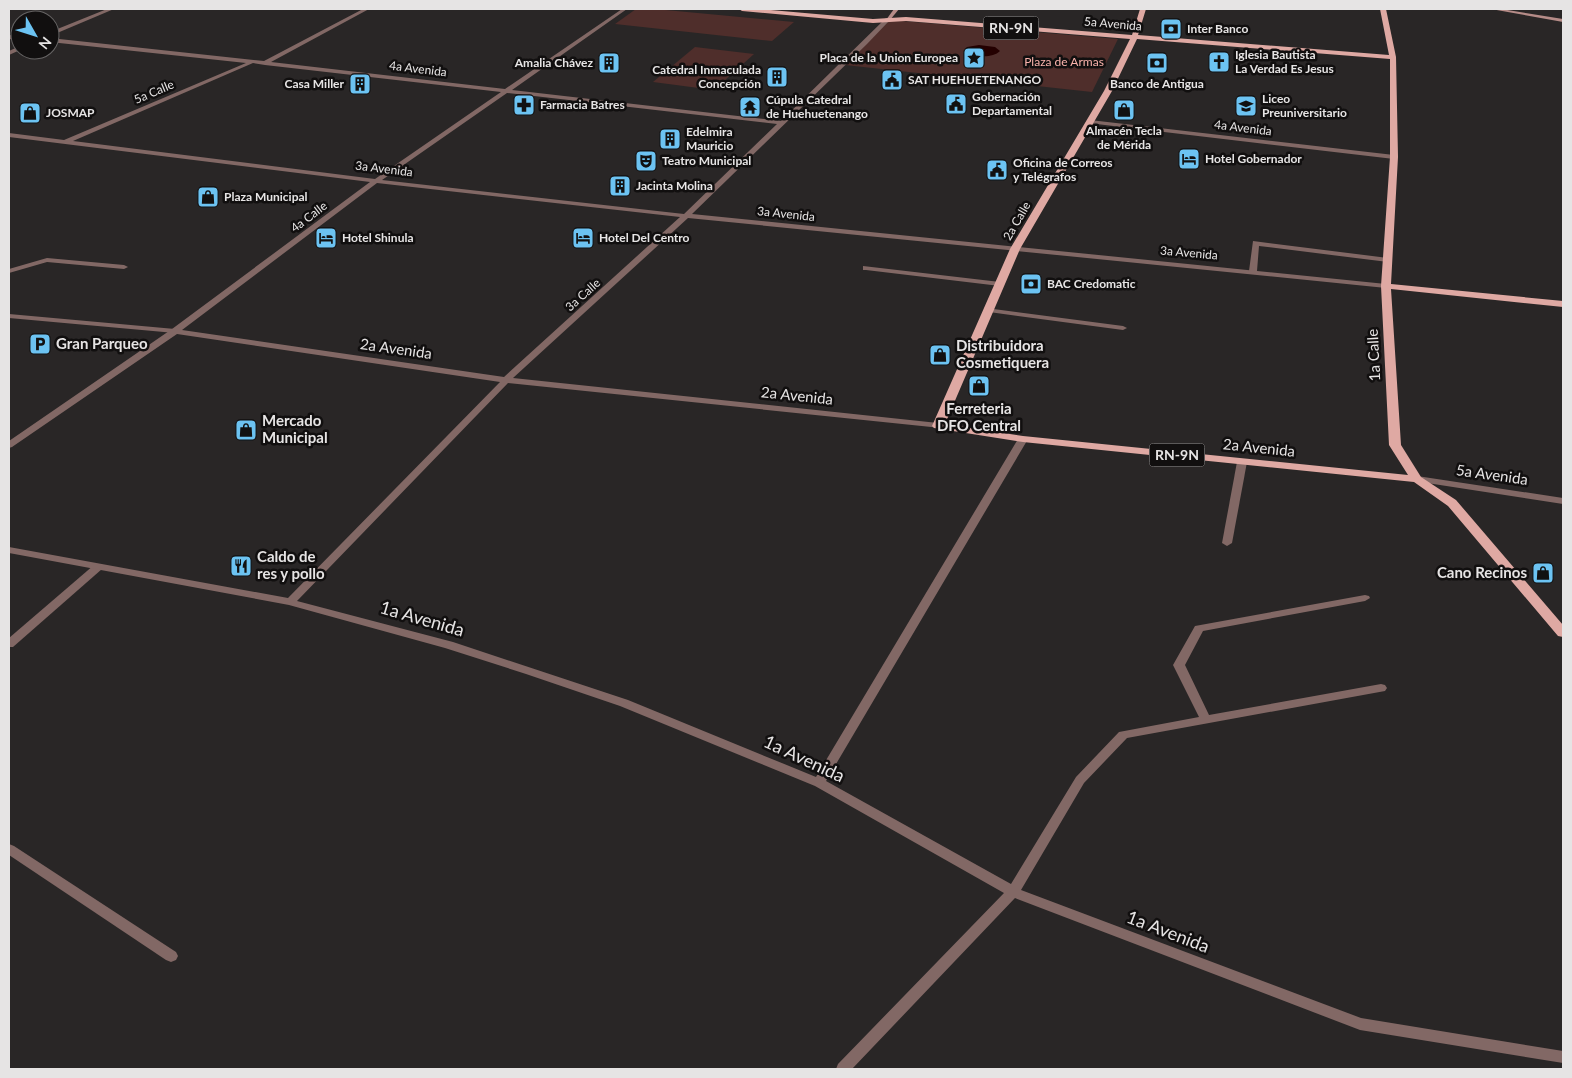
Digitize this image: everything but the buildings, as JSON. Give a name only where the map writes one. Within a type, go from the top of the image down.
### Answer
[{"type":"main road","name":"5a Avenida","points":[[742,9],[873,21],[888,18],[1392,57]]},
{"type":"main road","name":"2a Calle","points":[[938,426],[1015,250],[1090,122],[1134,38],[1143,9]]},
{"type":"main road","name":"1a Calle","points":[[1383,9],[1392,57],[1394,157],[1386,286],[1395,445],[1417,480],[1452,503],[1482,535],[1563,633]]},
{"type":"main road","name":"3a Avenida","points":[[1386,286],[1563,304]]},
{"type":"main road","name":"2a Avenida","points":[[938,426],[1023,439],[1417,480]]},
{"type":"street","points":[[60,30],[111,9]]},
{"type":"street","points":[[265,63],[366,9]]},
{"type":"street","name":"4a Calle","points":[[9,446],[175,331],[376,181],[505,90],[625,9]]},
{"type":"street","name":"3a Calle","points":[[290,602],[506,380],[686,216],[896,9]]},
{"type":"street","points":[[1494,9],[1563,21]]},
{"type":"street","name":"4a Avenida","points":[[60,41],[505,90],[782,123]]},
{"type":"street","name":"5a Calle","points":[[64,142],[253,62]]},
{"type":"street","name":"4a Avenida","points":[[1090,122],[1394,157]]},
{"type":"street","name":"3a Avenida","points":[[9,135],[376,181],[686,216],[1386,286]]},
{"type":"street","points":[[1253,272],[1256,243],[1388,260]]},
{"type":"street","points":[[9,271],[47,260],[124,267]]},
{"type":"street","points":[[866,268],[1000,284]]},
{"type":"street","points":[[989,310],[1124,328]]},
{"type":"street","name":"2a Avenida","points":[[9,316],[175,331],[506,380],[938,426]]},
{"type":"street","points":[[819,783],[1023,439]]},
{"type":"street","points":[[1227,543],[1242,462]]},
{"type":"street","name":"5a Avenida","points":[[1417,480],[1563,501]]},
{"type":"street","name":"1a Avenida","points":[[9,550],[290,602],[422,637],[530,671],[624,703],[819,783],[1012,892],[1360,1024],[1563,1057]]},
{"type":"street","points":[[9,644],[98,567]]},
{"type":"street","points":[[1206,720],[1179,665],[1200,628],[1365,598]]},
{"type":"street","points":[[843,1069],[1012,892],[1080,780],[1124,735],[1381,688]]},
{"type":"street","points":[[9,849],[171,956]]},
{"type":"green space","points":[[636,9],[655,9],[794,22],[772,41],[615,24]]},
{"type":"green space","name":"Plaza de Armas","points":[[890,20],[1118,39],[1092,92],[845,65]]},
{"type":"green space","points":[[695,47],[754,54],[714,90],[653,82]]},
{"type":"shaded area","points":[[979,45],[995,47],[1000,51],[997,54],[982,56],[973,55],[965,51],[967,47]]},
{"type":"place","name":"Inter Banco","points":[[1171,29]]},
{"type":"place","name":"Placa de la Union Europea","points":[[974,58]]},
{"type":"place","name":"Iglesia Bautista La Verdad Es Jesus","points":[[1219,62]]},
{"type":"place","name":"Amalia Chávez","points":[[609,63]]},
{"type":"place","name":"Banco de Antigua","points":[[1157,63]]},
{"type":"place","name":"Catedral Inmaculada Concepción","points":[[777,77]]},
{"type":"place","name":"SAT HUEHUETENANGO","points":[[892,80]]},
{"type":"place","name":"Casa Miller","points":[[360,84]]},
{"type":"place","name":"Gobernación Departamental","points":[[956,104]]},
{"type":"place","name":"Farmacia Batres","points":[[524,105]]},
{"type":"place","name":"Liceo Preuniversitario","points":[[1246,106]]},
{"type":"place","name":"Cúpula Catedral de Huehuetenango","points":[[750,107]]},
{"type":"place","name":"Almacén Tecla de Mérida","points":[[1124,110]]},
{"type":"place","name":"JOSMAP","points":[[30,113]]},
{"type":"place","name":"Edelmira Mauricio","points":[[670,139]]},
{"type":"place","name":"Hotel Gobernador","points":[[1189,159]]},
{"type":"place","name":"Teatro Municipal","points":[[646,161]]},
{"type":"place","name":"Oficina de Correos y Telégrafos","points":[[997,170]]},
{"type":"place","name":"Jacinta Molina","points":[[620,186]]},
{"type":"place","name":"Plaza Municipal","points":[[208,197]]},
{"type":"place","name":"Hotel Shinula","points":[[326,238]]},
{"type":"place","name":"Hotel Del Centro","points":[[583,238]]},
{"type":"place","name":"BAC Credomatic","points":[[1031,284]]},
{"type":"place","name":"Gran Parqueo","points":[[40,344]]},
{"type":"place","name":"Distribuidora Cosmetiquera","points":[[940,355]]},
{"type":"place","name":"Ferreteria DFO Central","points":[[979,386]]},
{"type":"place","name":"Mercado Municipal","points":[[246,430]]},
{"type":"place","name":"Caldo de res y pollo","points":[[241,566]]},
{"type":"place","name":"Cano Recinos","points":[[1543,573]]}]
